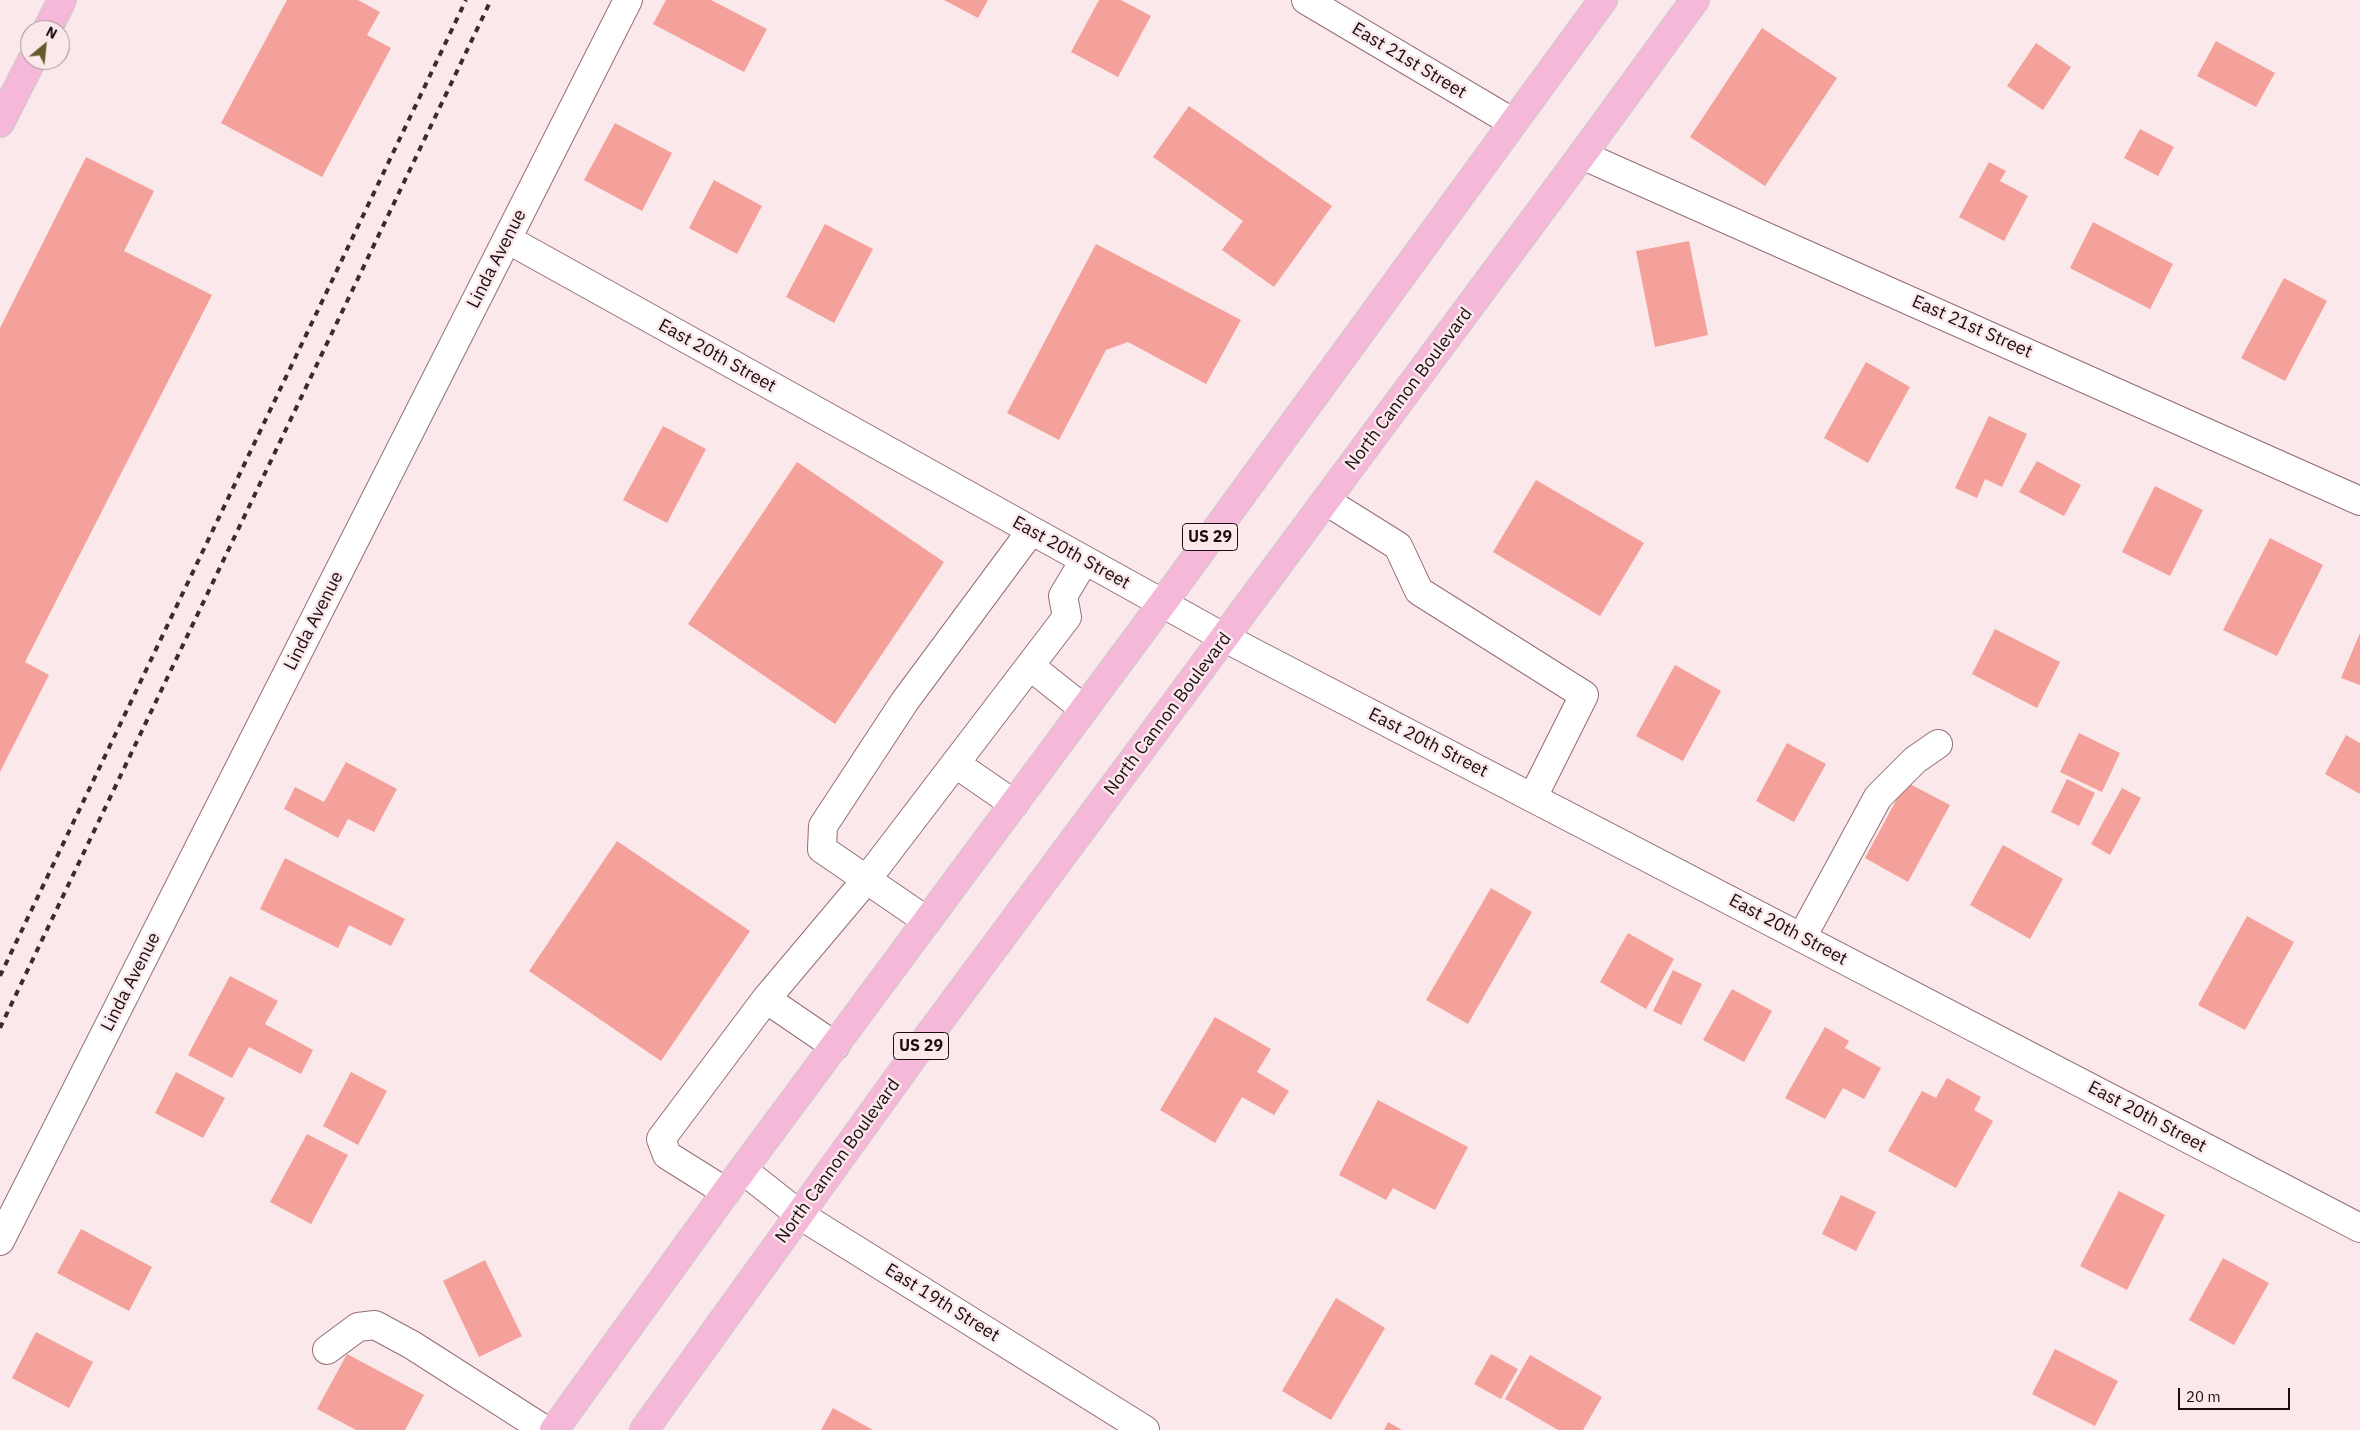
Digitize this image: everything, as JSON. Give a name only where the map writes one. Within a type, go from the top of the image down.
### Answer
[{"type":"main road","points":[[52,20],[62,0]]},
{"type":"main road","name":"US 29","points":[[554,1430],[726,1192],[1162,604],[1602,0]]},
{"type":"main road","name":"North Cannon Boulevard","points":[[644,1430],[918,1050],[1695,0]]},
{"type":"main road","points":[[0,123],[27,70]]},
{"type":"street","name":"Linda Avenue","points":[[0,1241],[628,0]]},
{"type":"street","name":"East 21st Street","points":[[1306,0],[1512,122]]},
{"type":"street","name":"East 21st Street","points":[[1582,155],[2360,501]]},
{"type":"street","name":"East 20th Street","points":[[507,239],[1224,638],[2360,1228]]},
{"type":"street","points":[[1326,501],[1398,546],[1419,591],[1584,695],[1532,798]]},
{"type":"street","points":[[927,921],[822,849],[823,826],[904,701],[1031,531]]},
{"type":"street","points":[[726,1192],[667,1155],[661,1139],[766,999],[867,879],[1068,617],[1063,596],[1084,561]]},
{"type":"street","points":[[1030,666],[1084,709]]},
{"type":"street","points":[[1802,937],[1878,797],[1915,760],[1938,744]]},
{"type":"street","points":[[956,764],[1014,804]]},
{"type":"street","points":[[766,999],[834,1046]]},
{"type":"street","name":"East 19th Street","points":[[743,1170],[800,1215],[1145,1430]]},
{"type":"street","points":[[327,1350],[358,1327],[375,1325],[412,1345],[545,1430]]},
{"type":"building","points":[[287,0],[358,0],[380,12],[367,35],[391,48],[322,177],[221,123]]},
{"type":"building","points":[[666,0],[711,0],[767,29],[744,72],[653,24]]},
{"type":"building","points":[[944,0],[988,0],[978,18]]},
{"type":"building","points":[[1099,0],[1121,0],[1151,16],[1118,77],[1071,52]]},
{"type":"building","points":[[1762,28],[1837,78],[1765,186],[1690,137]]},
{"type":"building","points":[[2216,41],[2275,73],[2256,107],[2197,76]]},
{"type":"building","points":[[2036,43],[2071,67],[2043,110],[2007,86]]},
{"type":"building","points":[[1189,106],[1332,206],[1274,287],[1222,250],[1243,221],[1153,157]]},
{"type":"building","points":[[615,123],[672,153],[642,211],[584,180]]},
{"type":"building","points":[[2140,129],[2174,147],[2158,176],[2124,158]]},
{"type":"building","points":[[86,157],[154,191],[124,251],[212,295],[25,662],[49,675],[0,772],[0,328]]},
{"type":"building","points":[[1989,162],[2006,171],[2000,181],[2028,196],[2004,241],[1959,217]]},
{"type":"building","points":[[714,180],[762,206],[737,254],[689,228]]},
{"type":"building","points":[[2093,222],[2173,264],[2150,309],[2070,268]]},
{"type":"building","points":[[825,224],[873,249],[834,323],[786,297]]},
{"type":"building","points":[[1689,241],[1708,335],[1655,347],[1636,251]]},
{"type":"building","points":[[1096,244],[1241,320],[1206,384],[1128,342],[1106,350],[1059,440],[1007,413]]},
{"type":"building","points":[[2284,278],[2327,301],[2285,381],[2241,358]]},
{"type":"building","points":[[1866,362],[1910,387],[1868,463],[1824,438]]},
{"type":"building","points":[[1989,416],[2027,434],[2002,487],[1985,479],[1977,498],[1955,488]]},
{"type":"building","points":[[663,426],[706,449],[667,523],[623,500]]},
{"type":"building","points":[[2037,461],[2081,485],[2064,516],[2019,492]]},
{"type":"building","points":[[797,462],[944,562],[835,724],[688,624]]},
{"type":"building","points":[[1536,480],[1644,543],[1600,616],[1493,552]]},
{"type":"building","points":[[2155,486],[2203,510],[2170,576],[2122,552]]},
{"type":"building","points":[[2270,538],[2323,565],[2277,656],[2223,630]]},
{"type":"building","points":[[1995,629],[2060,662],[2037,708],[1972,674]]},
{"type":"building","points":[[2360,633],[2360,685],[2341,678]]},
{"type":"building","points":[[1675,665],[1721,691],[1683,761],[1636,736]]},
{"type":"building","points":[[2079,733],[2120,753],[2102,792],[2060,772]]},
{"type":"building","points":[[2346,735],[2360,743],[2360,794],[2325,774]]},
{"type":"building","points":[[1787,743],[1826,764],[1794,822],[1756,801]]},
{"type":"building","points":[[346,762],[397,789],[374,832],[348,819],[338,838],[284,809],[295,787],[324,802]]},
{"type":"building","points":[[2067,779],[2095,793],[2079,826],[2051,812]]},
{"type":"building","points":[[1906,782],[1950,805],[1908,882],[1865,858]]},
{"type":"building","points":[[2122,788],[2141,798],[2110,855],[2091,844]]},
{"type":"building","points":[[617,841],[750,931],[661,1061],[529,971]]},
{"type":"building","points":[[2003,845],[2063,879],[2030,939],[1970,905]]},
{"type":"building","points":[[285,858],[405,919],[391,946],[349,925],[338,948],[260,909]]},
{"type":"building","points":[[1491,888],[1532,912],[1468,1024],[1426,1000]]},
{"type":"building","points":[[2247,916],[2294,942],[2245,1030],[2198,1005]]},
{"type":"building","points":[[1628,933],[1674,959],[1646,1009],[1600,982]]},
{"type":"building","points":[[1673,970],[1702,984],[1681,1025],[1653,1011]]},
{"type":"building","points":[[230,976],[278,1001],[265,1024],[313,1050],[301,1074],[249,1047],[232,1078],[188,1055]]},
{"type":"building","points":[[1732,989],[1772,1011],[1744,1062],[1703,1040]]},
{"type":"building","points":[[1215,1017],[1271,1049],[1257,1072],[1289,1091],[1274,1115],[1242,1097],[1215,1143],[1160,1110]]},
{"type":"building","points":[[1825,1027],[1849,1041],[1845,1048],[1881,1068],[1864,1099],[1843,1088],[1825,1119],[1785,1098]]},
{"type":"building","points":[[176,1072],[225,1098],[203,1138],[155,1113]]},
{"type":"building","points":[[351,1072],[387,1091],[358,1145],[323,1126]]},
{"type":"building","points":[[1947,1078],[1981,1097],[1974,1110],[1993,1121],[1956,1188],[1888,1151],[1922,1091],[1936,1098]]},
{"type":"building","points":[[1378,1100],[1468,1147],[1435,1210],[1393,1188],[1386,1200],[1339,1175]]},
{"type":"building","points":[[307,1134],[348,1155],[311,1224],[270,1202]]},
{"type":"building","points":[[2119,1191],[2165,1215],[2127,1290],[2080,1266]]},
{"type":"building","points":[[1841,1195],[1876,1212],[1856,1251],[1822,1234]]},
{"type":"building","points":[[81,1229],[152,1267],[129,1311],[57,1273]]},
{"type":"building","points":[[2223,1258],[2269,1283],[2234,1345],[2189,1320]]},
{"type":"building","points":[[485,1260],[522,1336],[479,1357],[443,1281]]},
{"type":"building","points":[[1336,1298],[1385,1328],[1331,1420],[1282,1391]]},
{"type":"building","points":[[36,1332],[93,1362],[69,1408],[12,1378]]},
{"type":"building","points":[[2055,1349],[2118,1381],[2095,1426],[2032,1394]]},
{"type":"building","points":[[347,1354],[424,1395],[405,1430],[356,1430],[317,1409]]},
{"type":"building","points":[[1491,1354],[1518,1369],[1501,1399],[1474,1384]]},
{"type":"building","points":[[1530,1355],[1602,1397],[1583,1430],[1558,1430],[1505,1399]]},
{"type":"building","points":[[833,1408],[873,1430],[821,1430]]},
{"type":"building","points":[[1388,1422],[1402,1430],[1384,1430]]},
{"type":"railway","points":[[0,976],[466,0]]},
{"type":"railway","points":[[0,1028],[491,0]]}]
